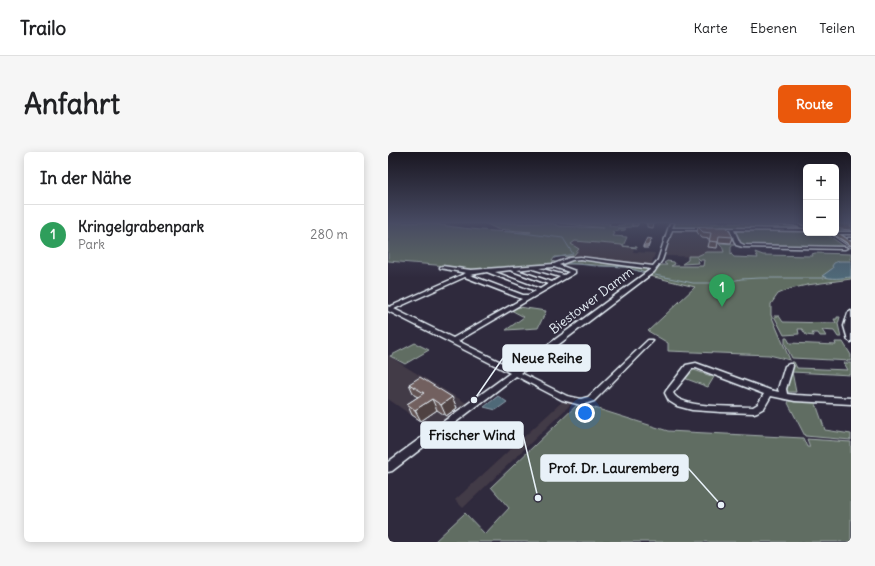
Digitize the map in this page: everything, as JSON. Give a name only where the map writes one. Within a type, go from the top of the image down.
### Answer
[{"type":"street","points":[[389,308],[468,274],[488,270],[555,265],[571,259],[580,258],[655,268],[660,260],[666,241]]},
{"type":"street","points":[[737,241],[738,244],[751,246],[845,248]]},
{"type":"street","points":[[453,341],[564,278],[573,271],[555,265]]},
{"type":"street","points":[[442,267],[468,274],[522,297],[530,297]]},
{"type":"street","points":[[534,267],[564,278]]},
{"type":"street","name":"Biestower Damm","points":[[388,468],[655,268]]},
{"type":"street","points":[[511,269],[552,284]]},
{"type":"street","points":[[488,270],[490,273],[540,291]]},
{"type":"street","points":[[389,308],[515,374],[565,398],[584,402],[592,399],[650,341]]},
{"type":"street","points":[[851,313],[847,326],[851,340]]},
{"type":"street","points":[[769,393],[762,406],[754,410],[694,408],[679,404],[671,400],[669,396],[669,393],[689,367],[696,365],[769,393],[784,396],[851,401]]},
{"type":"street","points":[[784,396],[782,389],[789,366]]},
{"type":"shaded area","points":[[577,241],[622,245],[634,248],[633,252],[655,253],[651,266],[573,256],[579,249],[571,244]]},
{"type":"shaded area","points":[[670,241],[737,241],[738,244],[729,244],[723,257],[665,256]]},
{"type":"shaded area","points":[[388,355],[468,404],[433,430],[388,399]]},
{"type":"shaded area","points":[[564,400],[572,403],[463,508],[455,500]]},
{"type":"green space","points":[[388,241],[575,241],[571,244],[579,249],[573,256],[555,257],[552,261],[558,263],[555,264],[477,270],[388,261]]},
{"type":"green space","points":[[577,241],[625,241],[623,246],[637,248],[622,246]]},
{"type":"green space","points":[[739,241],[837,241],[844,246],[841,248],[740,244]]},
{"type":"green space","points":[[719,243],[735,244],[731,247],[731,254],[734,257],[758,258],[755,252],[763,255],[813,256],[812,254],[815,253],[851,254],[851,279],[790,289],[778,294],[771,304],[771,315],[790,360],[769,355],[668,351],[668,343],[648,331],[695,287],[650,276],[661,265],[667,265],[664,263],[667,261],[674,262],[675,264],[671,266],[703,266],[704,260],[700,260],[697,257],[699,263],[682,264],[688,260],[688,256],[697,256],[706,252],[724,252]]},
{"type":"green space","points":[[580,259],[647,268],[649,270],[646,273],[625,267],[562,264],[569,260]]},
{"type":"green space","points":[[519,307],[546,311],[538,328],[506,330],[524,317],[511,310]]},
{"type":"green space","points":[[774,316],[779,316],[783,322],[836,323],[834,319],[840,317],[838,324],[841,337],[838,337],[834,331],[822,330],[826,336],[820,336],[818,333],[812,333],[814,336],[806,335],[802,329],[798,329],[799,334],[784,335]]},
{"type":"green space","points":[[785,338],[787,338],[790,343],[836,345],[835,342],[843,342],[851,355],[851,361],[792,358],[785,344]]},
{"type":"green space","points":[[415,343],[429,350],[405,364],[390,356]]},
{"type":"green space","points":[[792,362],[794,362],[797,368],[848,370],[844,363],[851,363],[851,375],[792,372],[796,392],[784,392],[783,389]]},
{"type":"green space","points":[[691,369],[714,377],[708,387],[684,378]]},
{"type":"green space","points":[[790,400],[815,401],[825,430],[851,434],[851,440],[805,436],[788,403]]},
{"type":"green space","points":[[579,403],[668,431],[803,438],[807,447],[810,447],[807,439],[851,442],[851,542],[434,542],[465,513],[485,534],[509,508],[491,487]]},
{"type":"water","points":[[839,261],[851,261],[851,277],[833,278],[822,276],[833,268],[832,266],[834,263]]},
{"type":"water","points":[[498,396],[507,402],[496,410],[484,407]]},
{"type":"building","points":[[645,241],[651,241],[648,246],[643,246]]},
{"type":"building","points":[[420,377],[452,397],[441,405],[432,399],[415,410],[407,404],[424,393],[409,384]]},
{"type":"waterway","points":[[554,258],[573,254],[565,241]]},
{"type":"waterway","points":[[568,263],[596,266]]},
{"type":"waterway","points":[[599,266],[625,267]]},
{"type":"waterway","points":[[628,268],[645,273]]},
{"type":"waterway","points":[[655,275],[693,283],[723,283],[741,279],[760,278],[824,278]]},
{"type":"tram line","points":[[841,241],[851,248]]},
{"type":"place","name":"Kringelgrabenpark","points":[[722,307]]},
{"type":"place","name":"Neue Reihe","points":[[474,400]]},
{"type":"place","name":"Frischer Wind","points":[[538,498]]},
{"type":"place","name":"Prof. Dr. Lauremberg","points":[[721,505]]}]
